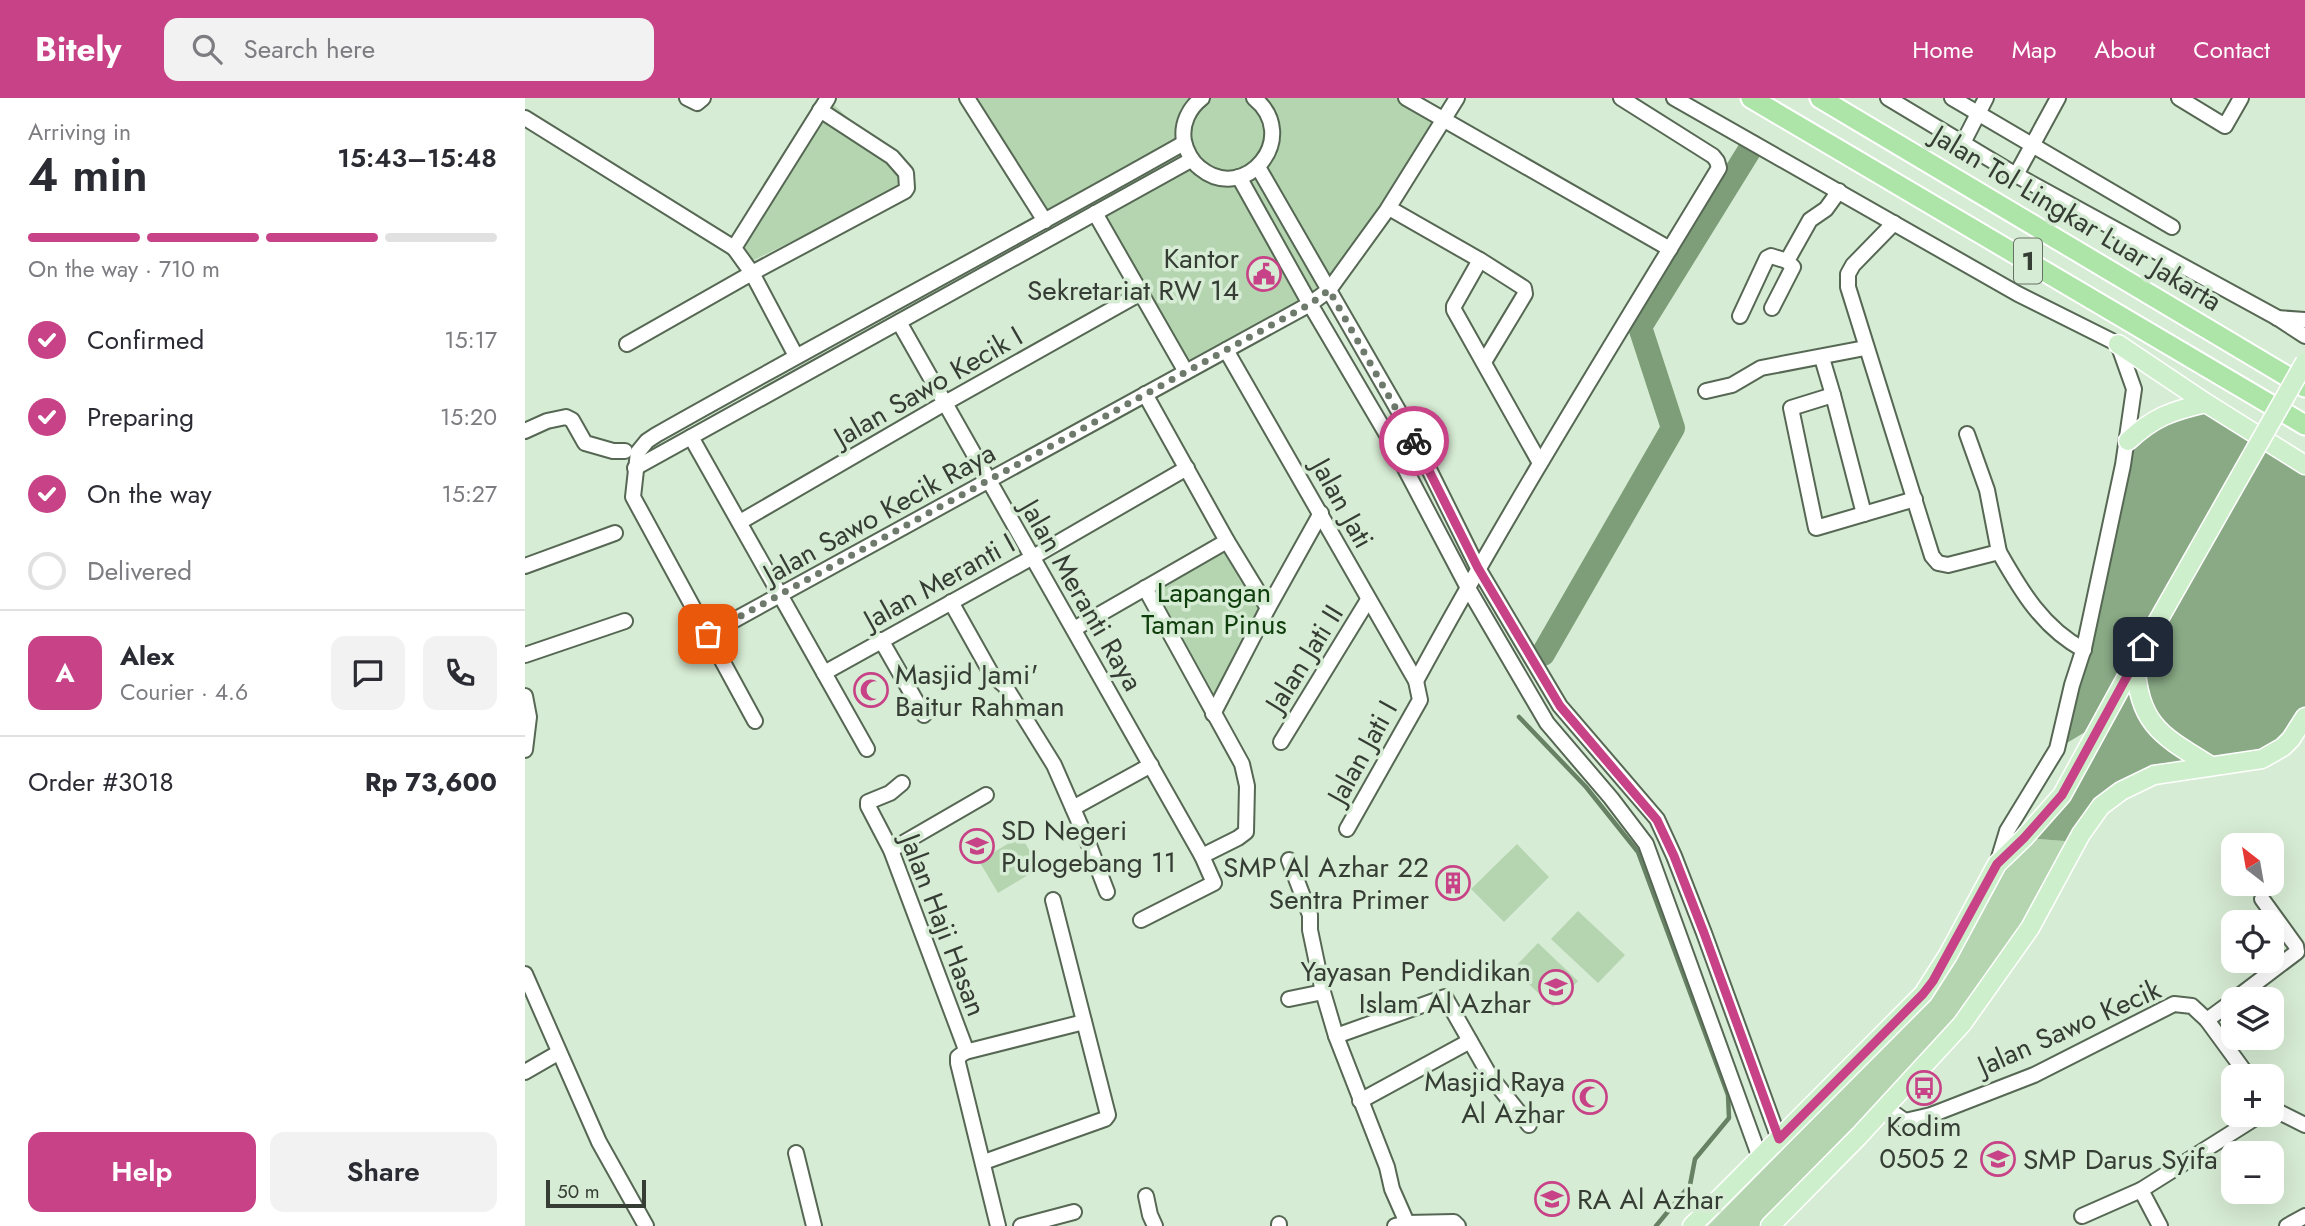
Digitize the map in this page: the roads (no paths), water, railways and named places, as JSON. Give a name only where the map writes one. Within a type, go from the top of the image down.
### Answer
[{"type":"highway","name":"1","points":[[1751,98],[2305,425]]},
{"type":"highway","name":"Jalan Tol Lingkar Luar Jakarta","points":[[1819,98],[2305,387]]},
{"type":"main road","points":[[2118,344],[2305,465]]},
{"type":"main road","points":[[1692,1226],[1923,994],[1948,955],[1997,864],[2062,795],[2305,362]]},
{"type":"main road","points":[[2127,441],[2157,418],[2178,409],[2206,403]]},
{"type":"main road","points":[[2139,654],[2140,701],[2155,728],[2171,742],[2211,766]]},
{"type":"main road","points":[[1770,1226],[1962,1024],[2030,928],[2081,834],[2101,806],[2121,790],[2154,775],[2244,763],[2262,758],[2275,752],[2291,739],[2305,717]]},
{"type":"street","points":[[687,98],[697,103],[703,98]]},
{"type":"street","points":[[967,98],[1045,221]]},
{"type":"street","points":[[1202,98],[1187,116],[1184,143],[1191,160],[1204,171],[1213,176],[1230,178],[1239,177],[1258,167],[1269,150],[1273,130],[1267,111],[1254,98]]},
{"type":"street","points":[[1406,98],[1670,249]]},
{"type":"street","name":"Jalan Sawo Kecik Raya","points":[[707,635],[1310,304],[1329,290],[1389,208],[1457,98]]},
{"type":"street","points":[[1416,681],[1540,463],[1719,168],[1713,156],[1621,98]]},
{"type":"street","points":[[1674,98],[2018,294],[2118,344],[2134,389],[2127,441],[2084,650],[2072,685],[2057,749],[2007,831],[1997,864]]},
{"type":"street","points":[[1888,98],[2016,175],[2276,317],[2305,336]]},
{"type":"street","points":[[1952,98],[2172,226]]},
{"type":"street","points":[[1963,143],[1986,98]]},
{"type":"street","points":[[2016,175],[2058,98]]},
{"type":"street","points":[[2179,98],[2225,126],[2241,98]]},
{"type":"street","points":[[627,344],[907,188],[906,173],[892,156],[824,104],[734,248]]},
{"type":"street","points":[[525,118],[734,248],[752,273],[796,356]]},
{"type":"street","points":[[755,721],[633,497],[638,452],[647,441],[796,356],[961,268],[1184,143]]},
{"type":"street","points":[[635,468],[1191,160]]},
{"type":"street","points":[[1258,167],[1409,429],[1478,568],[1560,706],[1660,826],[1704,933],[1779,1139]]},
{"type":"street","points":[[1239,177],[1390,440],[1468,588],[1547,723],[1646,844],[1760,1158]]},
{"type":"street","points":[[1787,261],[1810,220],[1826,209],[1839,191]]},
{"type":"street","points":[[1389,208],[1522,287],[1525,292],[1484,362]]},
{"type":"street","points":[[1095,213],[1186,372]]},
{"type":"street","points":[[1894,223],[1853,265],[1848,274],[1848,287],[1865,348],[1932,556],[1938,563],[1948,565],[1999,552]]},
{"type":"street","points":[[1740,316],[1770,256],[1787,261],[1793,267],[1772,308]]},
{"type":"street","points":[[1480,260],[1454,306],[1456,314],[1540,463]]},
{"type":"street","points":[[961,268],[969,283]]},
{"type":"street","name":"Jalan Sawo Kecik I","points":[[740,522],[1141,293]]},
{"type":"street","points":[[2276,317],[2305,320]]},
{"type":"street","name":"Jalan Meranti Raya","points":[[899,322],[1151,765],[1202,856],[1214,883],[1141,920]]},
{"type":"street","points":[[836,335],[845,351]]},
{"type":"street","points":[[1706,391],[1732,385],[1761,368],[1865,348]]},
{"type":"street","name":"Jalan Jati","points":[[1226,350],[1416,681],[1420,700]]},
{"type":"street","points":[[1822,358],[1864,514]]},
{"type":"street","points":[[1145,394],[1227,541],[1268,608]]},
{"type":"street","points":[[1833,395],[1790,408],[1816,528],[1915,499]]},
{"type":"street","points":[[525,431],[547,421],[566,417],[572,420],[585,443],[613,451],[625,451]]},
{"type":"street","points":[[1390,440],[1409,429]]},
{"type":"street","points":[[1967,434],[1987,489],[1999,552],[2024,595],[2040,616],[2084,650]]},
{"type":"street","points":[[691,437],[867,749]]},
{"type":"street","name":"Jalan Meranti I","points":[[824,673],[1187,468]]},
{"type":"street","points":[[1213,714],[1321,513]]},
{"type":"street","points":[[525,566],[615,533]]},
{"type":"street","points":[[1074,629],[1227,541]]},
{"type":"street","points":[[1145,589],[1246,775],[1245,832],[1202,856]]},
{"type":"street","name":"Jalan Jati II","points":[[1282,742],[1368,600]]},
{"type":"street","points":[[951,602],[992,675],[1005,686],[1054,765],[1107,892]]},
{"type":"street","points":[[525,655],[625,621]]},
{"type":"street","points":[[881,640],[924,715]]},
{"type":"street","points":[[525,696],[525,750]]},
{"type":"street","name":"Jalan Jati I","points":[[1347,829],[1420,700]]},
{"type":"street","points":[[1547,723],[1560,706]]},
{"type":"street","points":[[1073,808],[1151,765]]},
{"type":"street","name":"Jalan Haji Hasan","points":[[902,783],[890,793],[868,802],[868,806],[891,850],[965,1047],[965,1052],[958,1057],[958,1063],[998,1226]]},
{"type":"street","points":[[891,850],[986,795]]},
{"type":"street","points":[[1289,860],[1310,915],[1310,930],[1323,992],[1336,1036],[1387,1167],[1401,1224],[1456,1224]]},
{"type":"street","points":[[984,1162],[1105,1119],[1108,1115],[1053,900]]},
{"type":"street","points":[[2251,987],[2297,951],[2262,900]]},
{"type":"street","points":[[526,977],[599,1142],[641,1225]]},
{"type":"street","points":[[1289,999],[1323,992]]},
{"type":"street","points":[[1336,1036],[1444,996],[1490,1076],[1529,1125]]},
{"type":"street","name":"Jalan Sawo Kecik","points":[[1885,1107],[1905,1121],[1926,1117],[2034,1075],[2174,1004],[2192,1006],[2207,1020],[2239,1064]]},
{"type":"street","points":[[2207,1020],[2221,1010]]},
{"type":"street","points":[[965,1052],[1084,1021]]},
{"type":"street","points":[[1360,1101],[1470,1041]]},
{"type":"street","points":[[525,1072],[558,1052]]},
{"type":"street","points":[[2284,1114],[2305,1125]]},
{"type":"street","points":[[2082,1216],[2141,1190],[2241,1127]]},
{"type":"street","points":[[796,1153],[814,1226]]},
{"type":"street","points":[[2141,1190],[2161,1226]]},
{"type":"street","points":[[1146,1196],[1155,1226]]},
{"type":"street","points":[[1021,1226],[1075,1212]]},
{"type":"street","points":[[2287,1226],[2305,1216]]},
{"type":"waterway","points":[[1543,654],[1673,428],[1640,327],[1752,146]]},
{"type":"waterway","points":[[1519,717],[1586,787],[1638,852],[1728,1095],[1729,1118],[1695,1159],[1690,1185],[1656,1226]]},
{"type":"place","name":"Kantor Sekretariat RW 14","points":[[1264,274]]},
{"type":"place","name":"Masjid Jami' Baitur Rahman","points":[[871,690]]},
{"type":"place","name":"SD Negeri Pulogebang 11","points":[[977,846]]},
{"type":"place","name":"SMP Al Azhar 22 Sentra Primer","points":[[1453,883]]},
{"type":"place","name":"Yayasan Pendidikan Islam Al Azhar","points":[[1556,987]]},
{"type":"place","name":"Kodim 0505 2","points":[[1924,1088]]},
{"type":"place","name":"Masjid Raya Al Azhar","points":[[1590,1097]]},
{"type":"place","name":"SMP Darus Syifa","points":[[1998,1159]]},
{"type":"place","name":"RA Al Azhar","points":[[1552,1199]]},
{"type":"park label","name":"Lapangan Taman Pinus","points":[[1214,608]]}]
